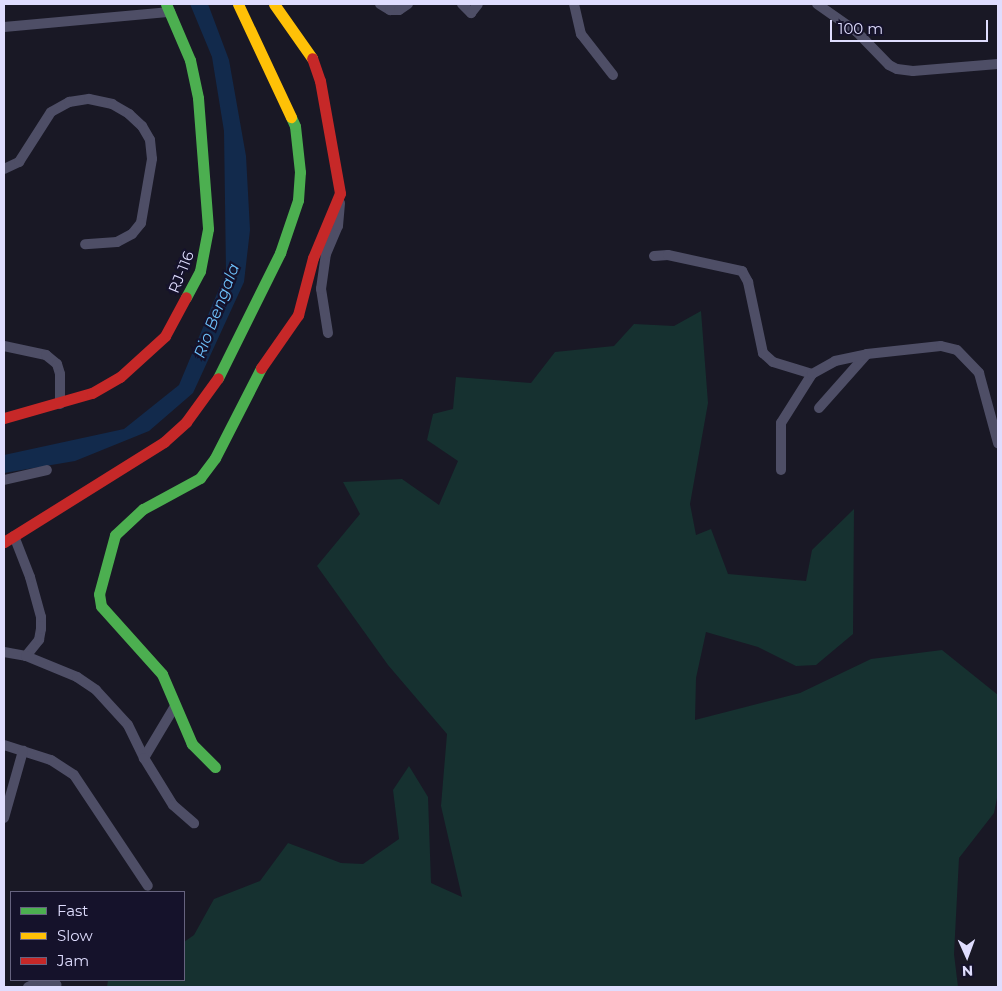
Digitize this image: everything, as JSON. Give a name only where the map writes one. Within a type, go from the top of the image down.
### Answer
[{"type":"main road","points":[[9,539],[164,442],[186,422],[214,385],[280,253],[298,200],[300,172],[296,126],[238,4]]},
{"type":"main road","points":[[215,767],[192,744],[151,658],[101,606],[100,580],[115,535],[127,521],[200,478],[215,458],[268,354],[298,315],[313,258],[340,192],[320,81],[311,56],[274,4]]},
{"type":"main road","name":"RJ-116","points":[[4,418],[92,394],[120,377],[149,354],[178,316],[200,271],[206,249],[206,191],[198,98],[190,60],[168,8]]},
{"type":"street","points":[[380,4],[390,10],[399,10],[408,4]]},
{"type":"street","points":[[462,4],[471,13],[478,4]]},
{"type":"street","points":[[574,4],[581,34],[613,75]]},
{"type":"street","points":[[816,4],[857,32],[889,64],[897,69],[913,71],[998,64]]},
{"type":"street","points":[[4,27],[168,8]]},
{"type":"street","points":[[4,169],[19,162],[51,112],[69,102],[89,99],[112,104],[129,114],[150,140],[152,158],[141,223],[132,234],[117,242],[86,244]]},
{"type":"street","points":[[328,333],[321,289],[326,254],[338,226],[340,192]]},
{"type":"street","points":[[654,256],[668,255],[742,271],[748,282],[763,353],[773,362],[812,374]]},
{"type":"street","points":[[4,346],[46,355],[56,364],[60,374],[60,404]]},
{"type":"street","points":[[781,470],[781,423],[812,374],[835,361],[867,354],[941,346],[957,350],[979,373],[998,443]]},
{"type":"street","points":[[819,408],[867,354]]},
{"type":"street","points":[[4,480],[47,470]]},
{"type":"street","points":[[9,539],[41,618],[39,640],[26,656]]},
{"type":"street","points":[[4,652],[26,656],[77,677],[96,690],[128,725],[144,758],[167,797],[194,823]]},
{"type":"street","points":[[144,758],[175,706]]},
{"type":"street","points":[[4,745],[60,764],[74,775],[148,886]]},
{"type":"street","points":[[4,818],[23,751]]},
{"type":"street","points":[[28,987],[42,981],[57,985]]},
{"type":"green space","points":[[701,311],[708,403],[690,504],[696,535],[711,529],[728,574],[806,581],[812,550],[854,509],[853,634],[816,665],[796,666],[758,647],[706,632],[696,678],[695,720],[800,693],[871,659],[942,650],[998,695],[998,793],[994,813],[959,858],[954,954],[958,987],[107,987],[108,981],[185,981],[185,941],[194,935],[214,899],[260,881],[288,843],[341,863],[363,864],[399,839],[393,790],[409,766],[428,797],[431,883],[462,897],[441,806],[447,734],[388,665],[317,566],[360,514],[343,482],[402,479],[439,505],[458,461],[427,440],[433,414],[453,409],[456,377],[531,383],[555,352],[614,346],[634,324],[674,326]]},
{"type":"water","name":"Rio Bengala","points":[[190,4],[208,4],[229,60],[246,156],[250,230],[244,282],[193,393],[149,431],[75,461],[4,473],[4,455],[124,429],[179,385],[226,272],[224,131],[212,57]]},
{"type":"traffic: fast","points":[[166,4],[190,60],[198,98],[208,229],[200,271],[186,297]]},
{"type":"traffic: fast","points":[[218,378],[280,253],[298,200],[300,172],[295,126],[291,117]]},
{"type":"traffic: fast","points":[[215,767],[192,744],[162,674],[101,606],[99,594],[115,535],[143,509],[200,478],[215,458],[261,368]]},
{"type":"traffic: slow","points":[[238,4],[291,117]]},
{"type":"traffic: slow","points":[[274,4],[312,58]]},
{"type":"traffic: jam","points":[[261,368],[298,315],[313,258],[340,193],[320,81],[312,58]]},
{"type":"traffic: jam","points":[[4,418],[92,393],[120,377],[165,336],[186,297]]},
{"type":"traffic: jam","points":[[4,542],[164,442],[186,422],[218,378]]}]
